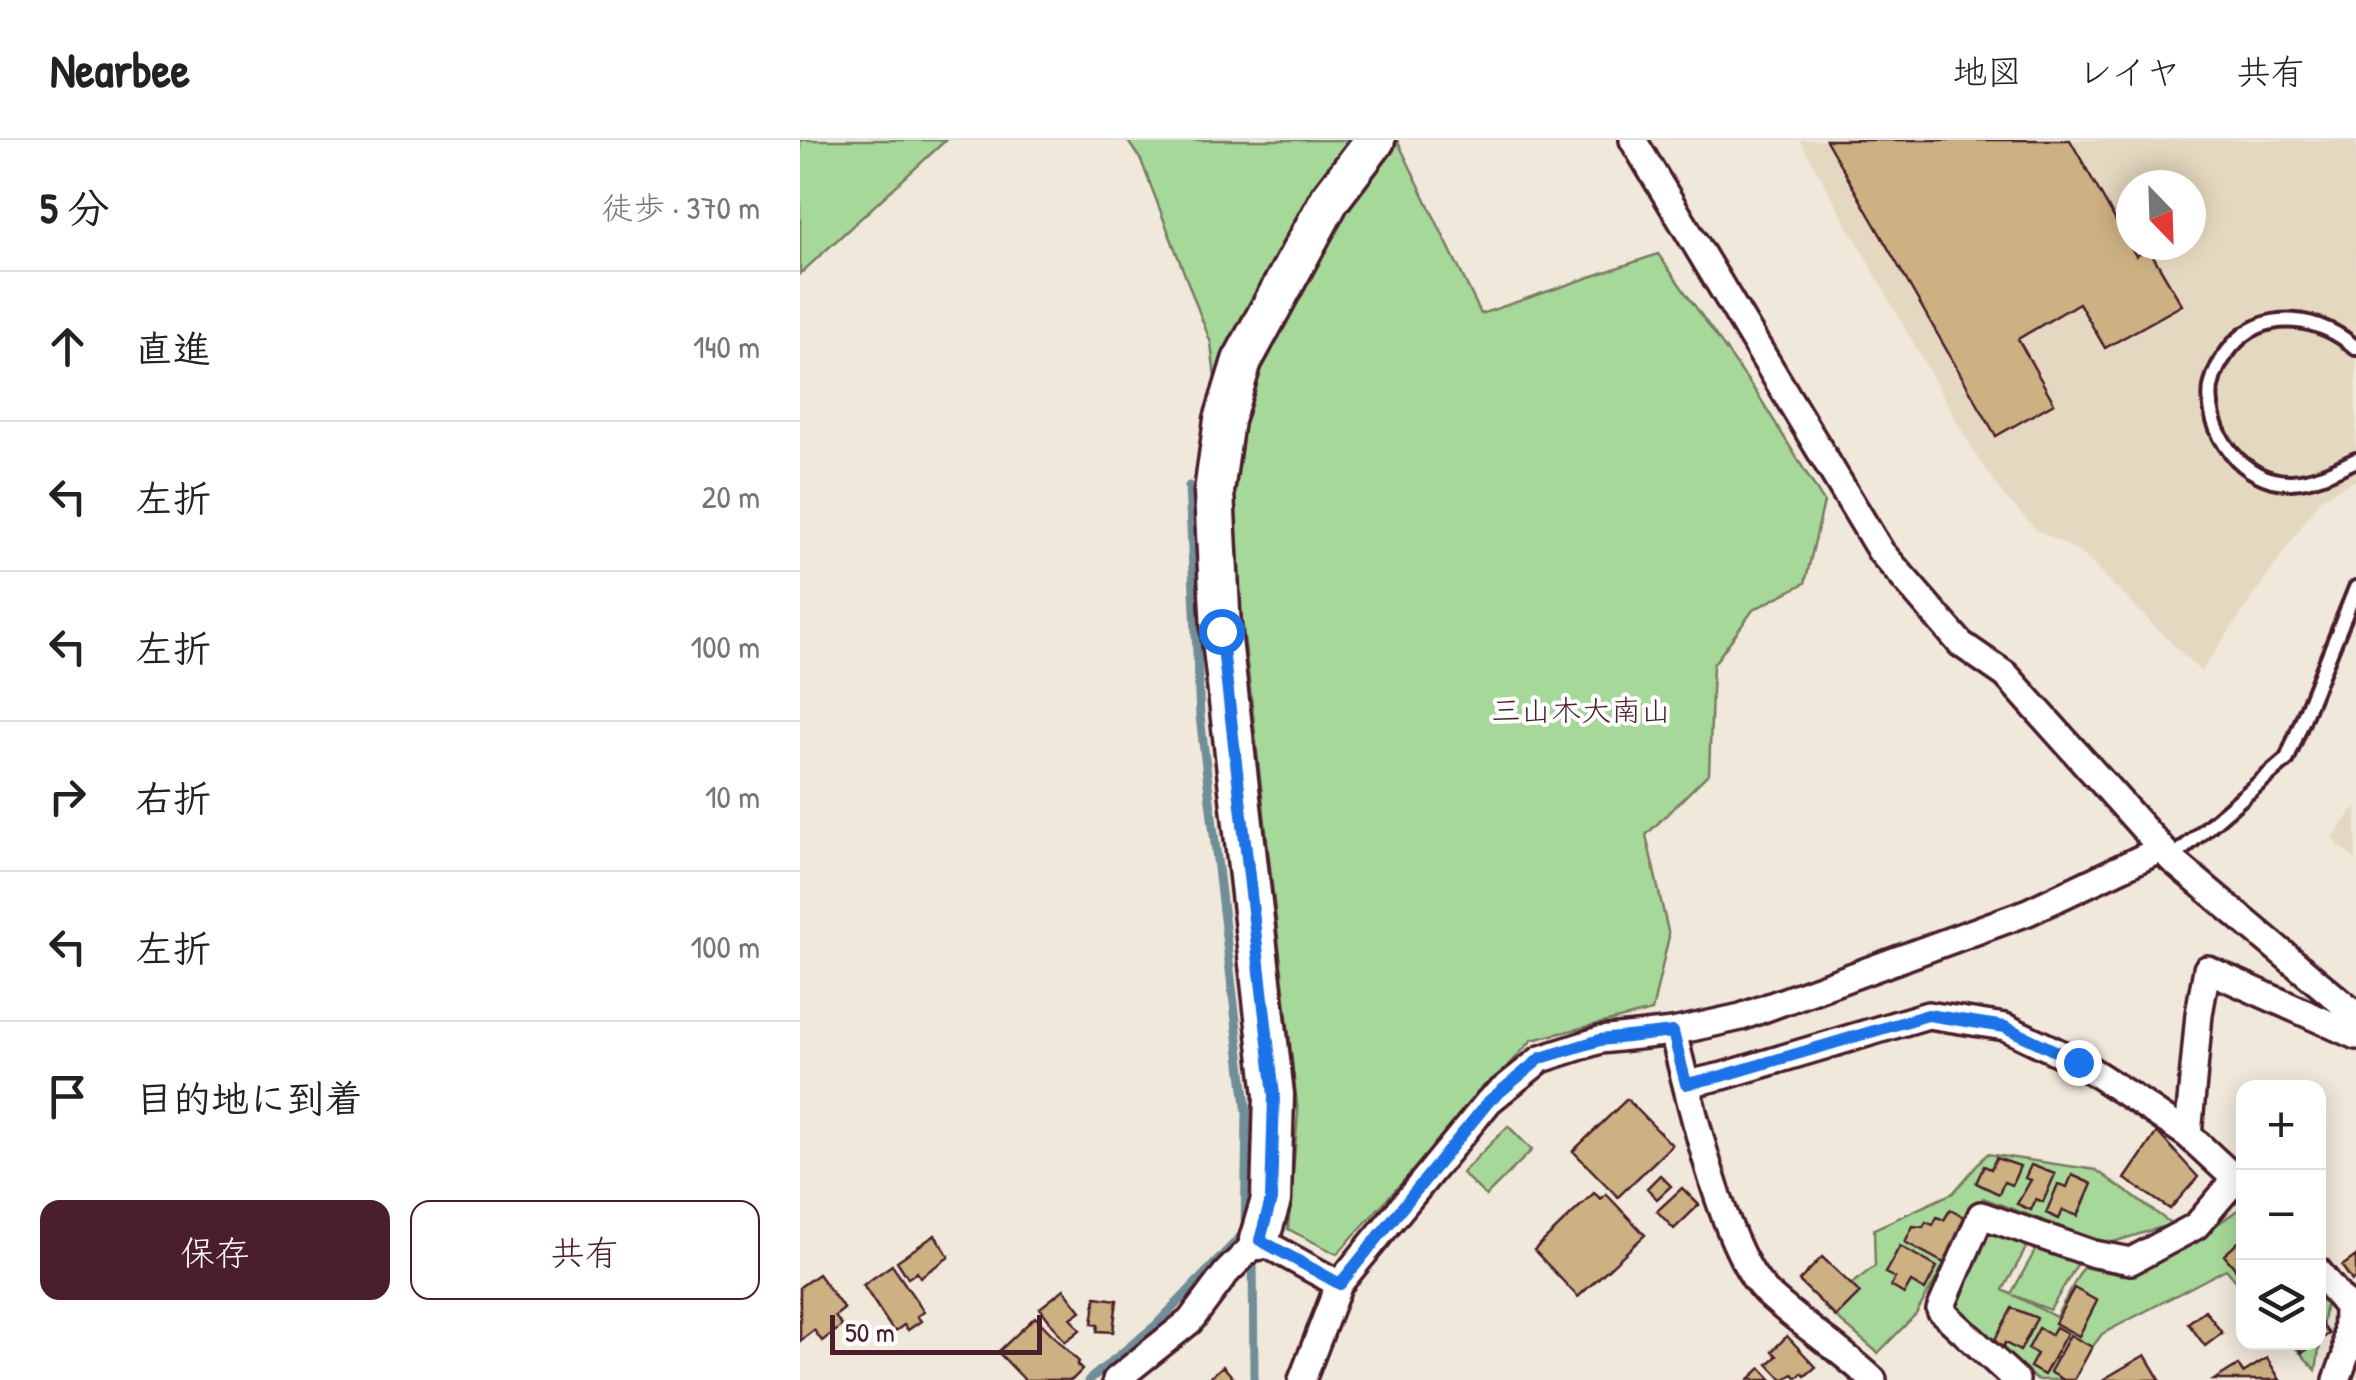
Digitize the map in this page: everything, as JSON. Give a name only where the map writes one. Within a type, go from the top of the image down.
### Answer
[{"type":"street","points":[[1116,1380],[1190,1321],[1226,1273],[1260,1240],[1271,1200],[1274,1095],[1221,631],[1214,492],[1224,420],[1242,361],[1330,199],[1376,140]]},
{"type":"street","points":[[1633,140],[1881,552],[1960,644],[2006,676],[2166,854],[2356,1015]]},
{"type":"street","points":[[1302,1380],[1340,1284],[1489,1101],[1541,1058],[1600,1040],[1673,1032],[1741,1017],[2028,912],[2166,854]]},
{"type":"street","points":[[2188,1135],[2198,1014],[2207,969],[2356,1036]]},
{"type":"street","points":[[1686,1084],[1928,1015],[2005,1027],[2078,1062],[2188,1135],[2236,1179]]},
{"type":"street","points":[[1673,1032],[1733,1241],[1764,1290],[1855,1375]]},
{"type":"street","points":[[2016,1380],[1940,1310],[1980,1215],[2094,1254],[2131,1261],[2196,1226],[2236,1187]]},
{"type":"street","points":[[1260,1240],[1340,1284]]},
{"type":"street","points":[[2326,1281],[2347,1308],[2346,1355],[2337,1380]]},
{"type":"lane","points":[[2356,348],[2334,332],[2312,323],[2272,322],[2236,341],[2222,359],[2211,388],[2219,432],[2229,450],[2254,473],[2287,482],[2302,481],[2319,478],[2356,460]]},
{"type":"lane","points":[[2166,854],[2287,760],[2356,588]]},
{"type":"shaded area","points":[[1800,140],[2356,140],[2356,480],[2321,498],[2201,672],[2080,552],[2038,531],[2006,498],[1977,457]]},
{"type":"shaded area","points":[[2356,806],[2356,860],[2332,839]]},
{"type":"green space","points":[[800,140],[946,140],[800,274]]},
{"type":"green space","points":[[1127,140],[1397,140],[1481,314],[1658,254],[1760,398],[1824,502],[1805,583],[1753,610],[1713,665],[1709,773],[1646,835],[1669,936],[1652,1011],[1532,1040],[1337,1254],[1288,1229],[1298,1114],[1211,343],[1141,160]]},
{"type":"green space","points":[[1508,1126],[1532,1150],[1486,1196],[1462,1173]]},
{"type":"green space","points":[[1987,1154],[2096,1170],[2172,1224],[2107,1244],[1983,1198],[1916,1314],[1878,1353],[1823,1306],[1875,1266],[1874,1229],[1953,1193]]},
{"type":"green space","points":[[2236,1211],[2236,1281],[2226,1269],[2102,1334],[2068,1380],[2037,1380],[1943,1305],[1990,1232],[2029,1243],[2003,1290],[2011,1294],[2040,1242],[2078,1263],[2050,1310],[2013,1295],[2056,1317],[2083,1267],[2122,1275],[2198,1238]]},
{"type":"green space","points":[[2297,1350],[2319,1350],[2316,1370]]},
{"type":"building","points":[[1826,140],[2070,140],[2116,221],[2116,260],[2155,260],[2182,305],[2105,348],[2079,303],[2018,339],[2054,403],[1996,436]]},
{"type":"building","points":[[1627,1099],[1672,1145],[1618,1197],[1573,1151]]},
{"type":"building","points":[[2157,1132],[2198,1177],[2170,1209],[2125,1179]]},
{"type":"building","points":[[1996,1158],[2020,1166],[2012,1185],[2004,1182],[1999,1194],[1976,1183],[1984,1166],[1991,1169]]},
{"type":"building","points":[[2031,1165],[2055,1174],[2043,1202],[2036,1199],[2031,1210],[2017,1204],[2031,1180],[2025,1178]]},
{"type":"building","points":[[1660,1175],[1671,1186],[1657,1199],[1647,1188]]},
{"type":"building","points":[[2072,1175],[2092,1184],[2078,1216],[2063,1210],[2059,1219],[2046,1213],[2058,1184],[2067,1187]]},
{"type":"building","points":[[1682,1188],[1699,1205],[1674,1229],[1657,1211]]},
{"type":"building","points":[[1594,1193],[1601,1199],[1606,1194],[1645,1235],[1578,1297],[1534,1250]]},
{"type":"building","points":[[1950,1210],[1968,1219],[1944,1263],[1905,1242],[1913,1226],[1923,1227],[1926,1222],[1933,1225],[1937,1217],[1944,1220]]},
{"type":"building","points":[[935,1235],[949,1257],[920,1277],[917,1272],[908,1278],[897,1261]]},
{"type":"building","points":[[2236,1244],[2236,1269],[2224,1255]]},
{"type":"building","points":[[1900,1246],[1937,1267],[1925,1290],[1911,1282],[1904,1294],[1891,1286],[1895,1278],[1885,1273]]},
{"type":"building","points":[[2356,1256],[2356,1278],[2352,1281],[2342,1266]]},
{"type":"building","points":[[1822,1257],[1860,1293],[1836,1317],[1799,1281]]},
{"type":"building","points":[[892,1265],[924,1312],[917,1316],[921,1321],[908,1330],[904,1325],[894,1332],[863,1285]]},
{"type":"building","points":[[818,1274],[844,1309],[835,1316],[842,1326],[822,1341],[814,1330],[800,1341],[800,1287]]},
{"type":"building","points":[[2074,1288],[2097,1301],[2079,1336],[2055,1323]]},
{"type":"building","points":[[1064,1289],[1081,1311],[1071,1318],[1080,1330],[1065,1342],[1040,1308]]},
{"type":"building","points":[[1096,1297],[1117,1300],[1113,1332],[1097,1331],[1098,1325],[1092,1324]]},
{"type":"building","points":[[2012,1308],[2037,1318],[2020,1351],[2005,1343],[2003,1347],[1993,1343]]},
{"type":"building","points":[[2205,1310],[2222,1333],[2205,1346],[2188,1323]]},
{"type":"building","points":[[1035,1317],[1079,1362],[1082,1370],[1072,1380],[1025,1380],[998,1352]]},
{"type":"building","points":[[2056,1327],[2067,1333],[2044,1375],[2030,1367],[2037,1354],[2028,1349],[2039,1328],[2051,1335]]},
{"type":"building","points":[[2070,1335],[2092,1347],[2074,1380],[2064,1380],[2050,1372]]},
{"type":"building","points":[[1787,1336],[1816,1367],[1805,1376],[1802,1373],[1797,1378],[1793,1374],[1783,1380],[1768,1364],[1777,1356],[1772,1351]]},
{"type":"building","points":[[2145,1355],[2160,1380],[2104,1379]]},
{"type":"building","points":[[2267,1358],[2280,1380],[2214,1380],[2238,1365],[2243,1373]]},
{"type":"building","points":[[1223,1366],[1235,1380],[1207,1380]]},
{"type":"building","points":[[1761,1368],[1772,1380],[1748,1380]]},
{"type":"waterway","points":[[1089,1380],[1155,1326],[1245,1232],[1247,1114],[1200,716],[1189,486]]},
{"type":"waterway","points":[[1253,1253],[1254,1380]]},
{"type":"district","name":"三山木大南山","points":[[1581,710]]},
{"type":"route","points":[[1221,631],[1274,1095],[1271,1200],[1260,1240],[1340,1284],[1489,1101],[1541,1058],[1600,1040],[1673,1032],[1686,1084],[1928,1015],[2005,1027],[2078,1062]]}]
